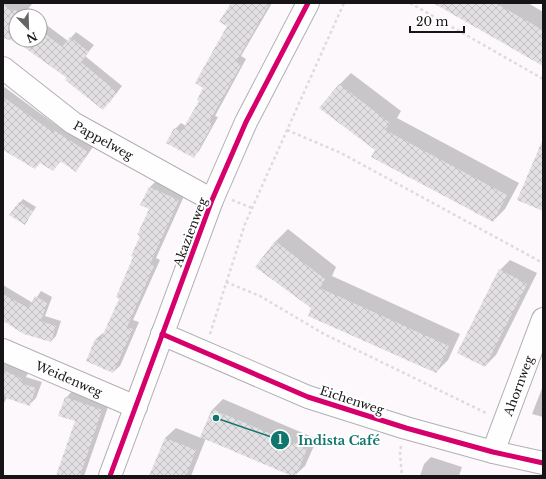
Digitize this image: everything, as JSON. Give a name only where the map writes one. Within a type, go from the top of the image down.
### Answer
[{"type":"street","name":"Akazienweg","points":[[110,476],[212,200],[246,122],[308,3]]},
{"type":"street","name":"Pappelweg","points":[[3,68],[73,123],[212,200]]},
{"type":"street","name":"Ahornweg","points":[[493,452],[543,319]]},
{"type":"street","name":"Eichenweg","points":[[162,334],[308,396],[406,428],[493,452],[543,463]]},
{"type":"street","name":"Weidenweg","points":[[3,350],[136,407]]},
{"type":"path","points":[[205,352],[245,224],[344,3]]},
{"type":"path","points":[[410,3],[543,79]]},
{"type":"path","points":[[287,130],[341,153],[543,263]]},
{"type":"path","points":[[226,282],[260,296],[324,334],[504,422]]},
{"type":"path","points":[[402,476],[400,454],[406,428]]},
{"type":"building","points":[[231,3],[270,3],[236,62],[241,65],[209,122],[213,123],[194,158],[166,143],[174,128],[181,132],[199,101],[197,100],[203,88],[195,83],[227,26],[219,22]]},
{"type":"building","points":[[433,3],[495,3],[534,25],[543,31],[543,66]]},
{"type":"building","points":[[3,4],[8,8],[8,39],[3,38]]},
{"type":"building","points":[[48,36],[62,47],[70,37],[89,52],[81,62],[117,92],[103,110],[65,80],[67,78],[25,48],[48,48]]},
{"type":"building","points":[[339,84],[390,123],[385,130],[507,195],[493,222],[371,157],[375,150],[319,108]]},
{"type":"building","points":[[3,97],[54,133],[55,131],[88,152],[76,172],[60,161],[53,171],[40,163],[35,169],[3,150]]},
{"type":"building","points":[[543,139],[543,211],[517,200]]},
{"type":"building","points":[[149,187],[179,200],[150,264],[154,266],[127,327],[133,329],[113,373],[86,361],[95,339],[100,341],[119,299],[116,297],[133,257],[131,256],[140,236],[137,235],[149,209],[140,205]]},
{"type":"building","points":[[19,202],[33,211],[25,225],[9,215]]},
{"type":"building","points":[[275,241],[325,279],[320,288],[449,346],[436,373],[308,316],[311,308],[255,267]]},
{"type":"building","points":[[499,269],[527,284],[485,367],[457,353]]},
{"type":"building","points":[[3,294],[28,308],[35,296],[47,303],[41,321],[56,326],[51,342],[24,334],[3,321]]},
{"type":"building","points":[[3,370],[22,379],[21,383],[36,388],[30,406],[3,397]]},
{"type":"building","points":[[65,397],[102,410],[80,476],[56,476],[75,421],[58,416]]},
{"type":"building","points":[[212,409],[307,449],[296,476],[292,476],[200,437]]},
{"type":"building","points":[[165,438],[196,450],[186,476],[149,476]]},
{"type":"cycle path","points":[[110,476],[212,200],[246,122],[308,3]]},
{"type":"cycle path","points":[[162,334],[308,397],[406,428],[493,452],[543,463]]},
{"type":"place","name":"Indista Café","points":[[216,418]]}]
